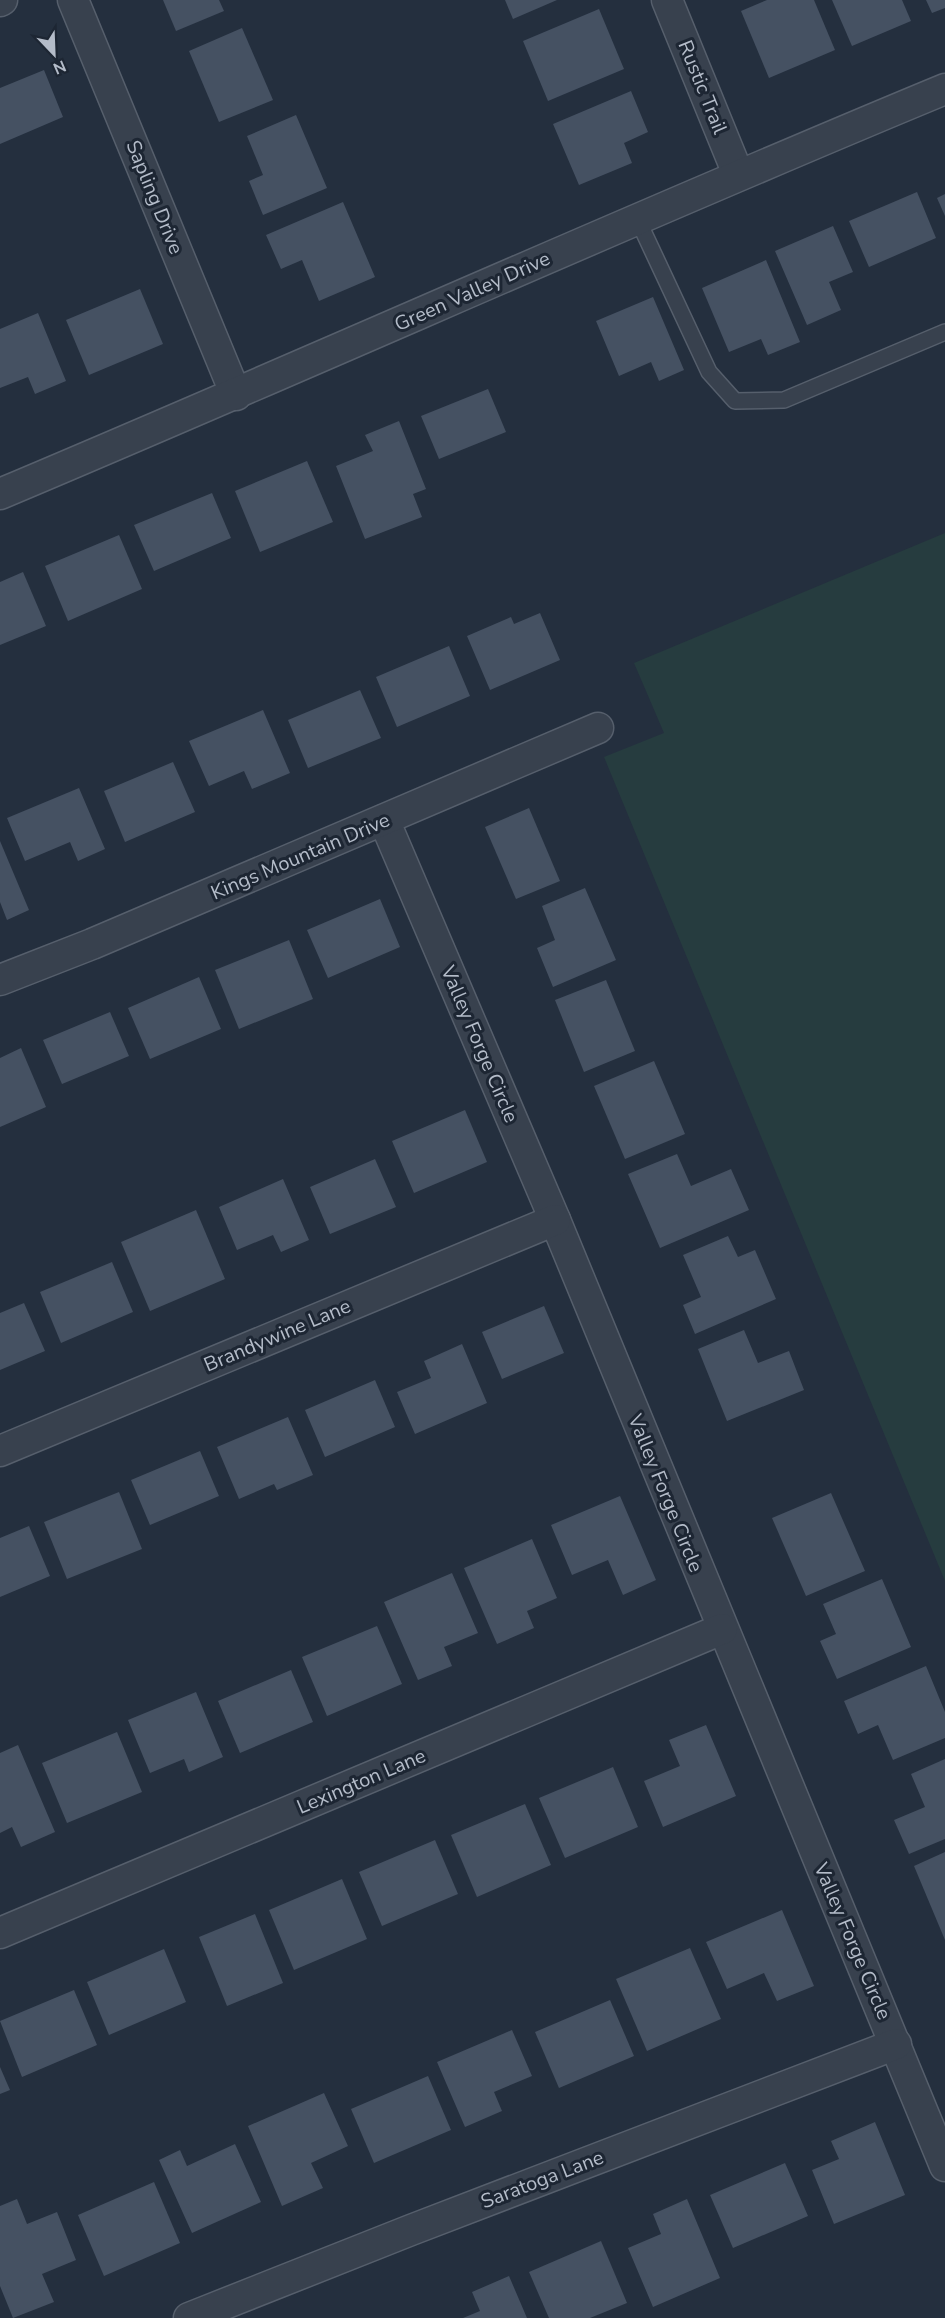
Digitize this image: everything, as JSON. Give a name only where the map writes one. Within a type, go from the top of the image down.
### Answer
[{"type":"street","name":"Sapling Drive","points":[[73,0],[236,395]]},
{"type":"street","name":"Rustic Trail","points":[[667,0],[738,174]]},
{"type":"street","name":"Green Valley Drive","points":[[0,494],[236,395],[738,174],[945,89]]},
{"type":"street","name":"Kings Mountain Drive","points":[[0,980],[102,940],[598,728]]},
{"type":"street","name":"Valley Forge Circle","points":[[384,820],[555,1220],[945,2166]]},
{"type":"street","name":"Brandywine Lane","points":[[0,1451],[555,1220]]},
{"type":"street","name":"Lexington Lane","points":[[0,1933],[722,1629]]},
{"type":"street","name":"Saratoga Lane","points":[[189,2318],[411,2229],[896,2044]]},
{"type":"lane","points":[[637,218],[709,372],[735,401],[784,400],[945,332]]},
{"type":"green space","points":[[945,533],[945,1581],[604,757],[664,733],[634,663]]},
{"type":"building","points":[[163,0],[219,0],[224,11],[176,31]]},
{"type":"building","points":[[505,0],[557,0],[513,19]]},
{"type":"building","points":[[767,0],[814,0],[835,50],[769,78],[741,11]]},
{"type":"building","points":[[832,0],[902,0],[911,21],[852,46]]},
{"type":"building","points":[[926,0],[945,0],[945,8],[932,13]]},
{"type":"building","points":[[599,9],[624,69],[548,101],[523,41]]},
{"type":"building","points":[[242,28],[273,100],[219,122],[189,51]]},
{"type":"building","points":[[44,70],[63,117],[0,144],[0,88]]},
{"type":"building","points":[[631,91],[648,132],[624,143],[632,163],[579,185],[553,124]]},
{"type":"building","points":[[296,115],[327,188],[263,215],[249,181],[263,175],[247,136]]},
{"type":"building","points":[[917,192],[936,238],[869,267],[849,221]]},
{"type":"building","points":[[945,194],[945,216],[937,198]]},
{"type":"building","points":[[343,202],[375,277],[319,301],[302,260],[281,269],[266,235]]},
{"type":"building","points":[[833,226],[853,272],[829,282],[841,310],[807,325],[775,251]]},
{"type":"building","points":[[766,260],[800,342],[768,355],[761,339],[729,352],[702,288]]},
{"type":"building","points":[[140,289],[163,344],[89,375],[66,320]]},
{"type":"building","points":[[653,297],[684,370],[659,381],[651,362],[619,376],[596,321]]},
{"type":"building","points":[[38,313],[66,381],[35,394],[28,377],[0,388],[0,329]]},
{"type":"building","points":[[488,389],[506,432],[439,459],[421,416]]},
{"type":"building","points":[[399,421],[426,489],[413,494],[422,517],[365,539],[336,466],[373,451],[365,435]]},
{"type":"building","points":[[307,461],[333,522],[260,552],[235,491]]},
{"type":"building","points":[[212,493],[231,538],[154,571],[134,525]]},
{"type":"building","points":[[119,535],[142,589],[68,621],[45,566]]},
{"type":"building","points":[[23,572],[46,626],[0,645],[0,582]]},
{"type":"building","points":[[540,613],[560,660],[490,690],[467,636],[511,617],[514,624]]},
{"type":"building","points":[[449,646],[470,696],[397,727],[376,677]]},
{"type":"building","points":[[360,690],[381,738],[308,768],[288,720]]},
{"type":"building","points":[[263,710],[290,773],[252,789],[244,771],[209,786],[189,741]]},
{"type":"building","points":[[173,762],[195,812],[125,842],[104,791]]},
{"type":"building","points":[[79,788],[105,849],[78,861],[70,842],[25,861],[7,818]]},
{"type":"building","points":[[529,808],[560,881],[516,899],[485,827]]},
{"type":"building","points":[[0,841],[29,910],[7,920],[0,902]]},
{"type":"building","points":[[585,888],[616,960],[553,987],[537,948],[555,940],[542,906]]},
{"type":"building","points":[[380,899],[400,947],[328,978],[307,930]]},
{"type":"building","points":[[289,940],[313,999],[239,1029],[215,970]]},
{"type":"building","points":[[199,977],[221,1029],[150,1059],[128,1008]]},
{"type":"building","points":[[606,980],[635,1051],[584,1072],[555,1000]]},
{"type":"building","points":[[110,1012],[129,1056],[62,1084],[43,1040]]},
{"type":"building","points":[[21,1048],[46,1107],[0,1127],[0,1058]]},
{"type":"building","points":[[654,1061],[685,1134],[625,1159],[594,1086]]},
{"type":"building","points":[[465,1110],[487,1162],[414,1193],[392,1141]]},
{"type":"building","points":[[677,1154],[691,1186],[731,1169],[749,1210],[660,1248],[628,1174]]},
{"type":"building","points":[[375,1159],[396,1207],[330,1234],[310,1187]]},
{"type":"building","points":[[283,1179],[309,1240],[281,1252],[273,1235],[237,1250],[219,1207]]},
{"type":"building","points":[[196,1210],[225,1279],[150,1311],[121,1242]]},
{"type":"building","points":[[728,1236],[738,1257],[755,1250],[776,1299],[695,1334],[683,1305],[701,1297],[683,1255]]},
{"type":"building","points":[[112,1262],[133,1312],[61,1343],[40,1292]]},
{"type":"building","points":[[24,1303],[45,1351],[0,1370],[0,1313]]},
{"type":"building","points":[[544,1306],[564,1353],[502,1379],[482,1332]]},
{"type":"building","points":[[744,1330],[758,1363],[789,1351],[804,1390],[727,1421],[698,1349]]},
{"type":"building","points":[[462,1344],[487,1403],[415,1434],[397,1392],[431,1378],[424,1361]]},
{"type":"building","points":[[375,1380],[395,1427],[325,1457],[305,1410]]},
{"type":"building","points":[[288,1417],[313,1475],[277,1490],[274,1484],[239,1499],[217,1447]]},
{"type":"building","points":[[200,1451],[219,1496],[150,1525],[131,1480]]},
{"type":"building","points":[[119,1492],[142,1549],[67,1579],[44,1522]]},
{"type":"building","points":[[831,1493],[865,1571],[806,1596],[772,1518]]},
{"type":"building","points":[[620,1496],[656,1580],[623,1595],[608,1560],[572,1575],[551,1525]]},
{"type":"building","points":[[29,1526],[50,1576],[0,1597],[0,1538]]},
{"type":"building","points":[[532,1539],[557,1598],[527,1611],[534,1628],[497,1644],[464,1568]]},
{"type":"building","points":[[452,1573],[478,1633],[444,1647],[452,1666],[418,1680],[384,1602]]},
{"type":"building","points":[[882,1579],[911,1647],[837,1679],[820,1641],[836,1634],[823,1604]]},
{"type":"building","points":[[377,1626],[402,1684],[327,1716],[302,1657]]},
{"type":"building","points":[[926,1666],[945,1712],[945,1738],[893,1760],[878,1725],[858,1734],[844,1701]]},
{"type":"building","points":[[291,1670],[313,1722],[240,1753],[218,1701]]},
{"type":"building","points":[[196,1692],[223,1757],[189,1772],[184,1759],[150,1773],[128,1720]]},
{"type":"building","points":[[706,1725],[736,1796],[663,1827],[644,1781],[680,1766],[669,1740]]},
{"type":"building","points":[[117,1732],[142,1792],[67,1823],[42,1763]]},
{"type":"building","points":[[18,1745],[55,1832],[21,1847],[12,1827],[0,1833],[0,1753]]},
{"type":"building","points":[[945,1759],[945,1839],[909,1854],[894,1820],[925,1807],[911,1774]]},
{"type":"building","points":[[613,1767],[638,1827],[565,1858],[539,1798]]},
{"type":"building","points":[[525,1804],[551,1865],[477,1897],[451,1835]]},
{"type":"building","points":[[435,1840],[458,1894],[382,1926],[359,1872]]},
{"type":"building","points":[[945,1852],[945,1940],[914,1866]]},
{"type":"building","points":[[342,1879],[367,1939],[294,1970],[269,1910]]},
{"type":"building","points":[[782,1910],[814,1986],[777,2001],[764,1973],[727,1989],[706,1942]]},
{"type":"building","points":[[255,1914],[283,1983],[227,2006],[199,1937]]},
{"type":"building","points":[[690,1948],[721,2019],[647,2051],[616,1979]]},
{"type":"building","points":[[164,1949],[186,2002],[109,2035],[87,1982]]},
{"type":"building","points":[[74,1990],[97,2045],[22,2077],[0,2021]]},
{"type":"building","points":[[610,2000],[634,2056],[559,2088],[535,2032]]},
{"type":"building","points":[[512,2030],[532,2076],[494,2092],[502,2111],[465,2127],[437,2062]]},
{"type":"building","points":[[0,2067],[10,2090],[0,2094]]},
{"type":"building","points":[[428,2076],[451,2130],[374,2163],[351,2109]]},
{"type":"building","points":[[324,2093],[348,2146],[311,2163],[323,2188],[282,2206],[248,2126]]},
{"type":"building","points":[[875,2122],[905,2195],[834,2224],[812,2170],[839,2159],[831,2141]]},
{"type":"building","points":[[235,2144],[261,2202],[192,2233],[159,2160],[180,2150],[187,2166]]},
{"type":"building","points":[[785,2163],[808,2216],[733,2248],[710,2195]]},
{"type":"building","points":[[154,2182],[180,2243],[104,2276],[78,2215]]},
{"type":"building","points":[[17,2199],[27,2224],[57,2212],[76,2260],[42,2274],[54,2302],[13,2318],[0,2286],[0,2206]]},
{"type":"building","points":[[687,2199],[720,2278],[653,2307],[628,2248],[661,2234],[653,2214]]},
{"type":"building","points":[[601,2241],[627,2303],[590,2318],[549,2318],[529,2272]]},
{"type":"building","points":[[509,2276],[527,2318],[463,2318],[480,2311],[472,2292]]}]
